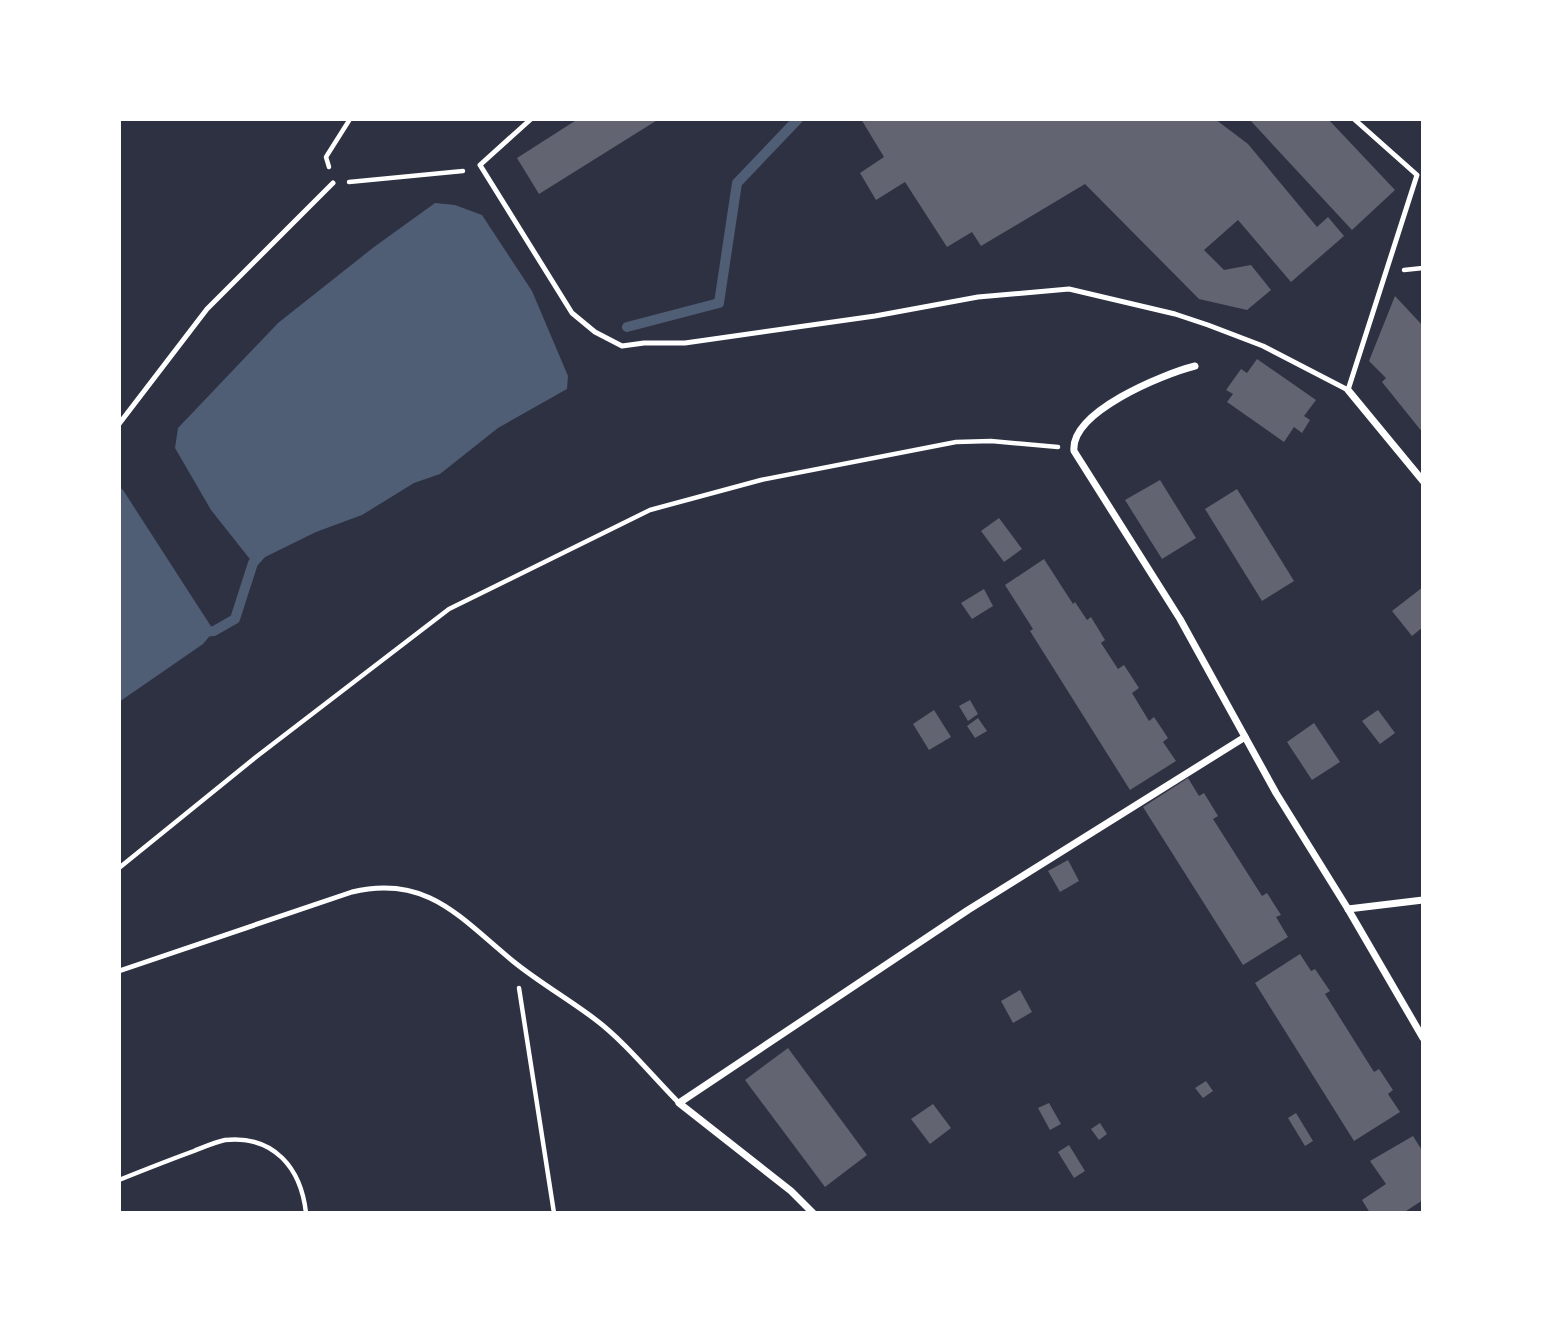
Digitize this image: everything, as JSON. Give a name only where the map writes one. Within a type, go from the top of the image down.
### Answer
[{"type":"street","points":[[1195,366],[1158,378],[1117,399],[1080,430],[1073,446],[1076,457],[1187,630],[1276,793],[1348,908],[1423,1038]]},
{"type":"street","points":[[1348,390],[1423,481]]},
{"type":"street","points":[[813,1213],[791,1191],[679,1103],[968,911],[1245,737]]},
{"type":"street","points":[[1348,908],[1423,900]]},
{"type":"lane","points":[[531,119],[480,165],[572,313],[595,332],[622,346],[685,343],[875,316],[978,297],[1069,289],[1175,314],[1208,325],[1273,351],[1348,390],[1418,175],[1354,119]]},
{"type":"lane","points":[[119,424],[207,309],[333,183]]},
{"type":"lane","points":[[119,971],[340,896],[383,887],[413,891],[446,906],[468,920],[514,962],[598,1022],[679,1103]]},
{"type":"path","points":[[350,119],[326,157],[333,183],[464,170],[488,178]]},
{"type":"path","points":[[119,869],[256,757],[449,609],[650,510],[761,480],[956,442],[990,441],[1053,447],[1073,446]]},
{"type":"path","points":[[514,962],[554,1213]]},
{"type":"path","points":[[119,1180],[220,1142],[242,1141],[266,1147],[283,1158],[294,1171],[302,1188],[306,1213]]},
{"type":"water","points":[[435,203],[455,205],[482,215],[532,291],[568,376],[567,389],[498,428],[440,474],[414,483],[362,515],[316,532],[253,563],[211,510],[175,448],[178,428],[278,323]]},
{"type":"water","points":[[119,487],[214,631],[203,644],[119,702]]},
{"type":"building","points":[[578,119],[659,119],[539,194],[517,158]]},
{"type":"building","points":[[861,119],[1215,119],[1248,144],[1317,227],[1328,217],[1344,236],[1291,282],[1238,220],[1204,250],[1224,270],[1251,265],[1271,290],[1247,310],[1199,299],[1085,184],[981,246],[972,232],[947,247],[905,182],[876,200],[860,173],[884,157]]},
{"type":"building","points":[[1249,119],[1328,119],[1395,190],[1352,230]]},
{"type":"building","points":[[1395,296],[1423,326],[1423,433],[1382,382],[1386,378],[1369,361]]},
{"type":"building","points":[[1257,359],[1316,400],[1304,416],[1310,420],[1302,433],[1294,427],[1284,442],[1227,402],[1233,394],[1226,390],[1241,369],[1247,373]]},
{"type":"building","points":[[1160,480],[1196,538],[1162,559],[1125,500]]},
{"type":"building","points":[[1237,489],[1294,581],[1262,601],[1205,509]]},
{"type":"building","points":[[999,518],[1022,549],[1004,562],[981,531]]},
{"type":"building","points":[[1044,559],[1073,604],[1075,602],[1087,620],[1091,617],[1105,640],[1101,643],[1118,669],[1124,665],[1139,688],[1132,693],[1149,721],[1154,717],[1168,738],[1163,742],[1176,761],[1130,790],[1030,631],[1033,629],[1005,585]]},
{"type":"building","points":[[1423,587],[1423,627],[1412,636],[1392,611]]},
{"type":"building","points":[[984,589],[993,606],[972,619],[961,603]]},
{"type":"building","points":[[970,700],[978,714],[968,721],[959,706]]},
{"type":"building","points":[[934,710],[951,737],[929,750],[913,724]]},
{"type":"building","points":[[1378,710],[1395,733],[1380,744],[1362,721]]},
{"type":"building","points":[[978,718],[987,731],[975,738],[967,726]]},
{"type":"building","points":[[1314,723],[1340,762],[1312,780],[1287,742]]},
{"type":"building","points":[[1188,778],[1199,796],[1204,793],[1218,816],[1213,819],[1262,896],[1267,893],[1281,915],[1276,917],[1288,937],[1243,965],[1143,807]]},
{"type":"building","points":[[1068,860],[1079,881],[1060,892],[1048,871]]},
{"type":"building","points":[[1300,954],[1311,971],[1315,969],[1330,991],[1325,994],[1374,1072],[1379,1069],[1393,1090],[1388,1094],[1400,1112],[1354,1141],[1255,983]]},
{"type":"building","points":[[1020,990],[1032,1012],[1013,1023],[1001,1001]]},
{"type":"building","points":[[788,1048],[867,1155],[825,1187],[745,1080]]},
{"type":"building","points":[[1206,1081],[1213,1091],[1203,1098],[1195,1088]]},
{"type":"building","points":[[1049,1103],[1061,1124],[1050,1130],[1038,1108]]},
{"type":"building","points":[[933,1104],[951,1128],[930,1144],[911,1119]]},
{"type":"building","points":[[1296,1113],[1313,1141],[1305,1146],[1288,1118]]},
{"type":"building","points":[[1100,1123],[1107,1134],[1099,1140],[1091,1129]]},
{"type":"building","points":[[1413,1136],[1423,1152],[1423,1200],[1403,1213],[1370,1213],[1362,1200],[1386,1184],[1370,1161]]},
{"type":"building","points":[[1069,1145],[1085,1171],[1074,1178],[1058,1152]]},
{"type":"waterway","points":[[627,327],[719,303],[737,183],[798,119]]},
{"type":"waterway","points":[[203,632],[214,631],[235,619],[253,563],[262,553]]}]
